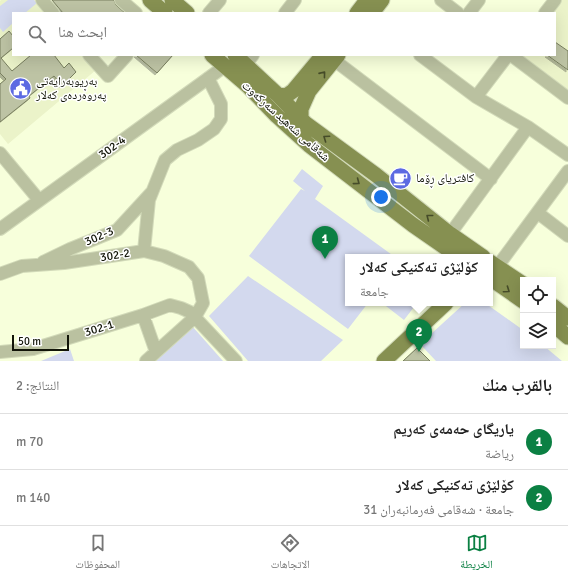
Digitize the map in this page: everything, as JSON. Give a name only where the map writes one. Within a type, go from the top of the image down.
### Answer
[{"type":"main road","points":[[150,0],[164,12]]},
{"type":"main road","points":[[172,0],[186,12]]},
{"type":"main road","points":[[358,12],[367,0]]},
{"type":"main road","points":[[373,12],[382,0]]},
{"type":"main road","name":"شەقامی شەهید سەرکەوت","points":[[213,56],[309,145],[455,254]]},
{"type":"main road","points":[[278,95],[286,96],[304,88],[332,57]]},
{"type":"main road","name":"شەقامی شەهید سەرکەوت","points":[[245,58],[301,120],[376,175],[450,234],[478,254]]},
{"type":"main road","points":[[301,120],[304,88]]},
{"type":"main road","points":[[493,269],[520,283]]},
{"type":"main road","points":[[493,270],[520,299]]},
{"type":"main road","points":[[384,361],[443,306]]},
{"type":"main road","points":[[556,308],[568,318]]},
{"type":"main road","points":[[556,327],[568,337]]},
{"type":"street","points":[[42,0],[52,12]]},
{"type":"street","points":[[121,0],[135,12]]},
{"type":"street","points":[[210,12],[220,0]]},
{"type":"street","points":[[286,12],[295,0]]},
{"type":"street","points":[[441,0],[457,12]]},
{"type":"street","points":[[470,12],[479,0]]},
{"type":"street","points":[[546,12],[555,0]]},
{"type":"street","points":[[90,56],[108,76],[126,56]]},
{"type":"street","points":[[421,56],[476,96],[528,127],[568,155]]},
{"type":"street","points":[[476,96],[510,56]]},
{"type":"street","points":[[512,56],[568,98]]},
{"type":"street","points":[[332,57],[491,179]]},
{"type":"street","name":"302-4","points":[[0,229],[225,66]]},
{"type":"street","points":[[144,251],[149,200],[165,160],[177,150],[198,140],[214,129],[222,119],[221,104],[208,78]]},
{"type":"street","points":[[450,234],[528,127]]},
{"type":"street","points":[[0,153],[38,200]]},
{"type":"street","points":[[493,268],[538,213],[568,171]]},
{"type":"street","name":"302-3","points":[[36,266],[70,249],[117,230],[152,192]]},
{"type":"street","points":[[538,213],[568,236]]},
{"type":"street","name":"302-2","points":[[0,274],[22,266],[64,263],[144,251],[164,256],[189,267],[198,278],[203,303],[195,317]]},
{"type":"street","name":"302-1","points":[[0,352],[33,349],[143,315],[170,305],[190,312],[236,361]]},
{"type":"street","points":[[143,315],[156,352]]},
{"type":"street","points":[[146,361],[195,317]]},
{"type":"street","points":[[556,328],[568,346]]},
{"type":"shaded area","points":[[8,0],[34,0],[37,3],[26,12],[12,12],[12,24],[3,32],[0,28],[0,6]]},
{"type":"shaded area","name":"بەڕیوبەرایەتی پەروەردەی کەلار","points":[[35,0],[45,12],[12,12],[12,56],[84,56],[96,70],[8,144],[0,134],[0,1]]},
{"type":"shaded area","points":[[558,0],[568,0],[568,92],[517,56],[556,56],[556,12],[549,12]]},
{"type":"shaded area","points":[[302,169],[323,186],[315,199],[391,254],[345,254],[345,306],[366,306],[348,329],[249,256],[301,189],[305,191],[293,181]]},
{"type":"shaded area","points":[[248,276],[343,340],[321,361],[248,361],[209,316]]},
{"type":"shaded area","points":[[386,306],[415,306],[404,320]]},
{"type":"shaded area","points":[[462,306],[489,306],[520,328],[520,349],[548,349],[562,361],[436,361],[420,344]]},
{"type":"shaded area","points":[[192,326],[223,361],[154,361]]},
{"type":"shaded area","points":[[70,349],[74,361],[41,361]]},
{"type":"building","points":[[52,0],[114,0],[116,5],[124,12],[62,12]]},
{"type":"building","name":"بەڕیوبەرایەتی پەروەردەی کەلار","points":[[9,31],[12,35],[12,49],[1,58],[12,71],[30,56],[55,56],[64,68],[69,63],[76,72],[62,86],[54,76],[0,122],[0,84],[6,79],[0,73],[0,39]]},
{"type":"building","points":[[556,43],[568,51],[568,70],[548,56],[556,56]]},
{"type":"building","points":[[137,56],[172,56],[157,73]]},
{"type":"building","points":[[417,348],[430,361],[403,361]]},
{"type":"place","name":"بەڕیوبەرایەتی پەروەردەی کەلار","points":[[21,88]]},
{"type":"place","name":"کافتریای ڕۆما","points":[[401,178]]},
{"type":"place","name":"یاریگای ‌حەمەی کەریم","points":[[325,259]]},
{"type":"place","name":"کۆلێژی تەکنیکی کەلار","points":[[419,352]]}]
